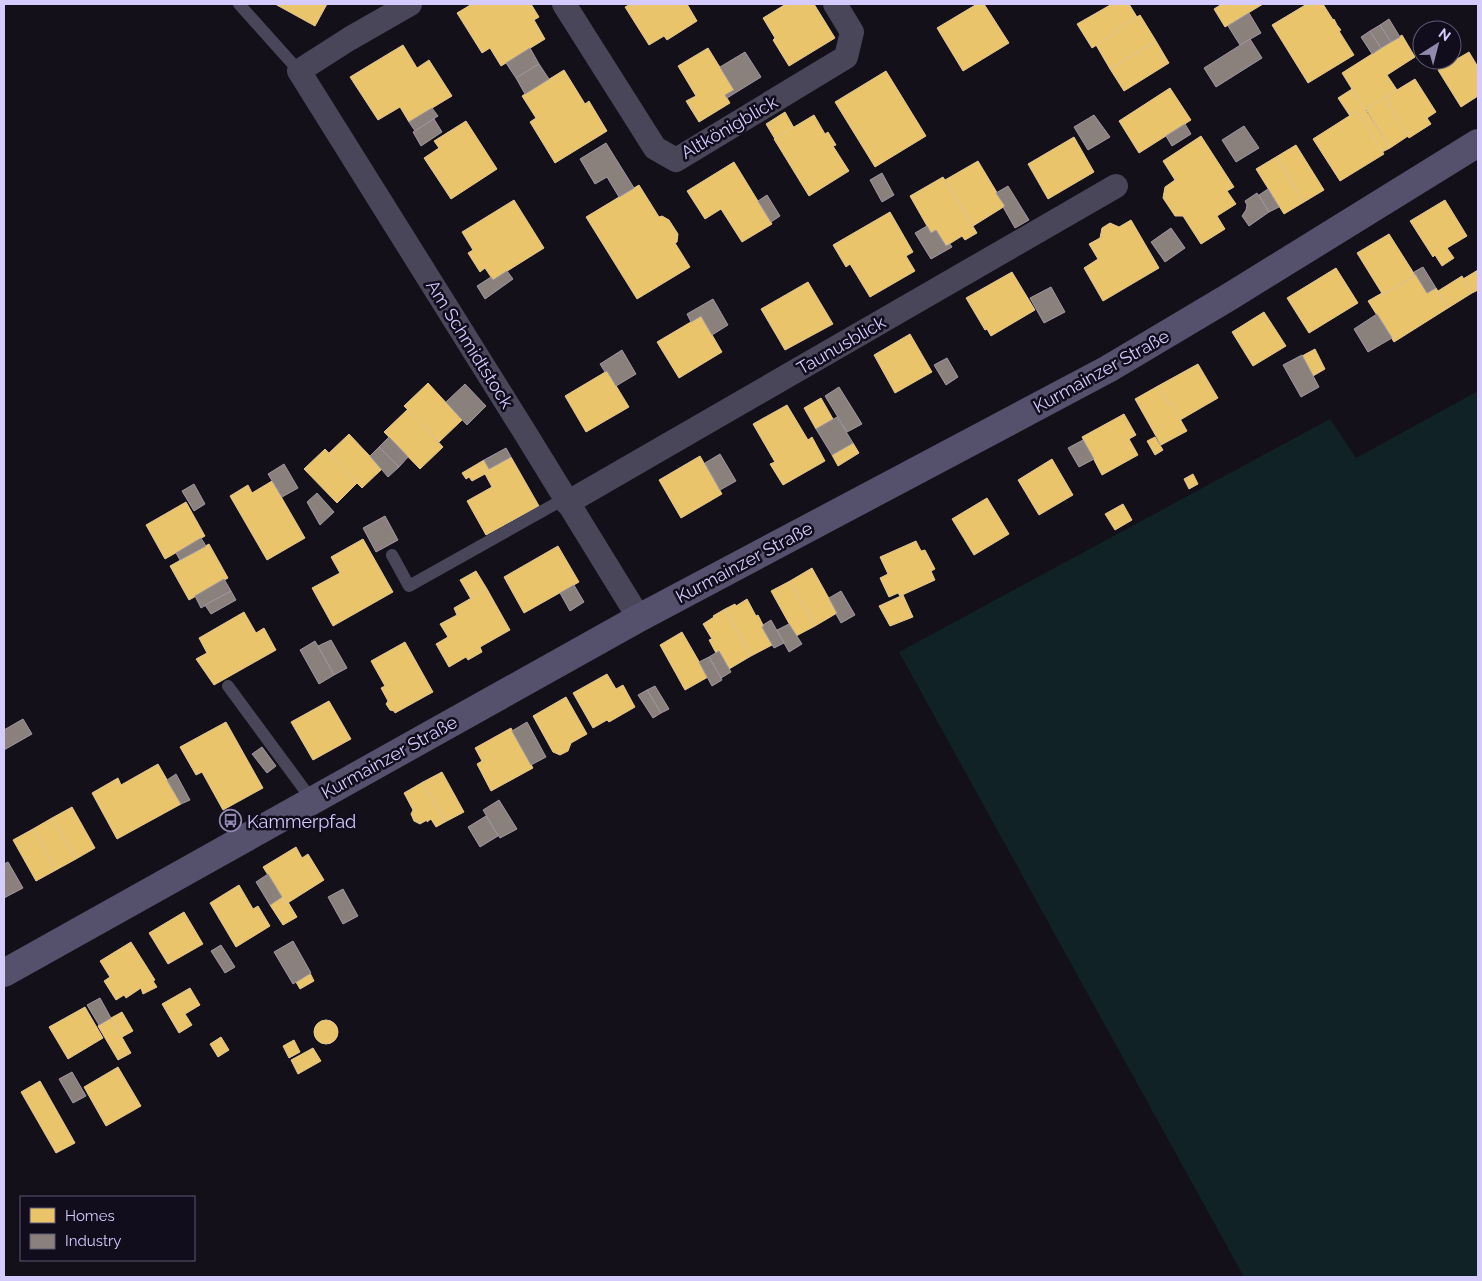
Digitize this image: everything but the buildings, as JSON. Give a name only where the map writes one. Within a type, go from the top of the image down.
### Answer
[{"type":"main road","name":"Kurmainzer Straße","points":[[4,973],[639,618],[1108,369],[1229,298],[1478,143]]},
{"type":"street","points":[[299,71],[348,39],[410,4]]},
{"type":"street","name":"Altkönigblick","points":[[564,4],[655,148],[676,160],[846,57],[852,32],[834,4]]},
{"type":"street","name":"Am Schmidtstock","points":[[299,71],[519,422],[639,618]]},
{"type":"street","name":"Taunusblick","points":[[567,503],[1116,186]]},
{"type":"lane","points":[[240,4],[299,71]]},
{"type":"lane","points":[[392,555],[409,586],[555,504],[567,503]]},
{"type":"lane","points":[[228,686],[312,800]]},
{"type":"shaded area","points":[[1478,391],[1478,1277],[1244,1277],[899,652],[1330,419],[1356,458]]},
{"type":"place","name":"Kammerpfad","points":[[231,821]]}]
